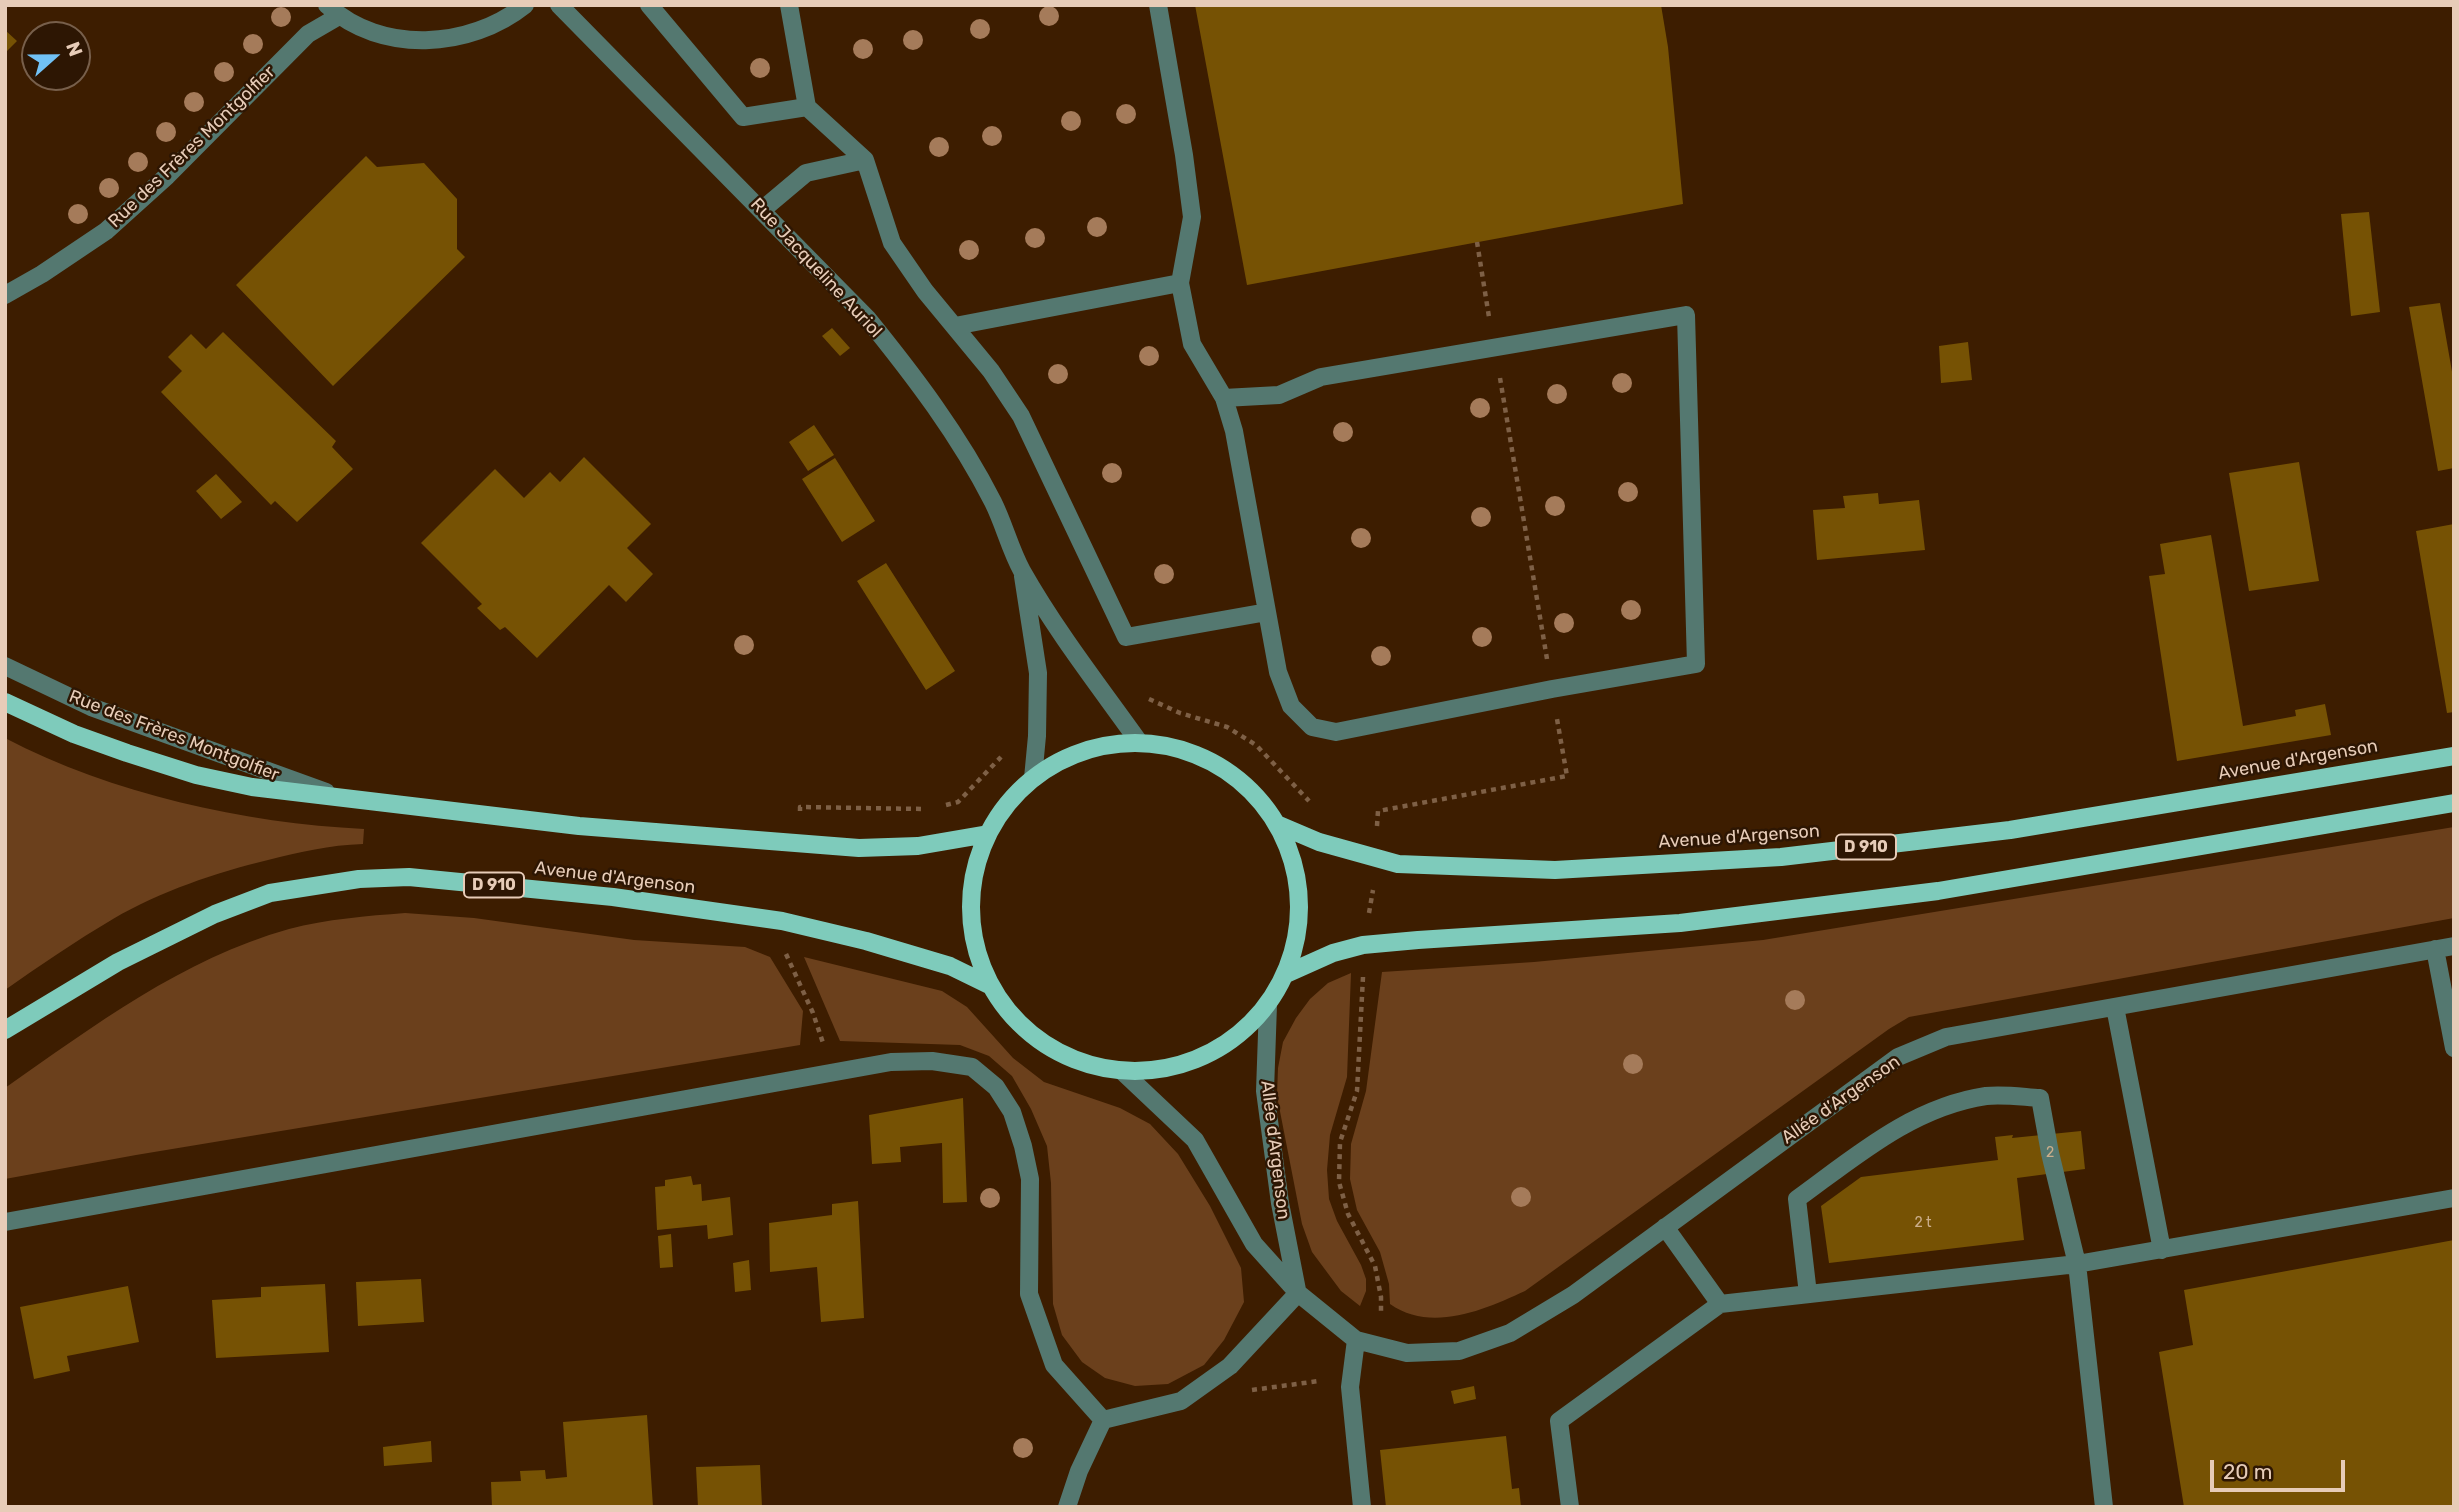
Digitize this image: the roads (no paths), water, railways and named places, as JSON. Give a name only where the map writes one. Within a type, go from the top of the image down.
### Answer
[{"type":"main road","points":[[5,702],[74,734],[196,775],[252,787],[346,800],[579,826],[859,848],[918,846],[988,834]]},
{"type":"main road","points":[[1139,742],[1181,749],[1219,766],[1253,792],[1279,825],[1297,873],[1299,925],[1286,974],[1268,1005],[1229,1043],[1178,1067],[1123,1072],[1083,1063],[1046,1046],[1015,1019],[991,986],[973,937],[972,884],[988,834],[1008,803],[1033,778],[1084,751],[1139,742]]},
{"type":"main road","name":"Avenue d'Argenson","points":[[1279,825],[1319,842],[1398,864],[1555,870],[1781,857],[2010,830],[2454,755]]},
{"type":"main road","points":[[1286,974],[1333,953],[1363,946],[1680,923],[1938,891],[2454,803]]},
{"type":"main road","name":"Avenue d'Argenson","points":[[9,1030],[118,962],[215,914],[270,893],[359,878],[409,877],[600,895],[782,921],[866,941],[950,966],[991,986]]},
{"type":"street","points":[[333,11],[379,35],[424,41],[468,36],[509,18],[525,5]]},
{"type":"street","name":"Rue Jacqueline Auriol","points":[[559,5],[867,318],[912,374],[955,434],[993,503],[1021,569],[1078,657],[1139,742]]},
{"type":"street","points":[[649,5],[743,117],[807,107]]},
{"type":"street","points":[[789,5],[807,107],[865,160],[892,243],[925,291],[991,371],[1021,416],[1126,637],[1267,612]]},
{"type":"street","points":[[1158,5],[1192,216],[1180,283],[1192,344],[1224,398],[1234,431],[1278,672],[1291,706],[1312,727],[1336,732],[1696,664],[1686,314],[1321,377],[1279,395],[1224,398]]},
{"type":"street","name":"Rue des Frères Montgolfier","points":[[5,295],[106,231],[167,176],[333,11]]},
{"type":"street","points":[[762,210],[806,173],[865,160]]},
{"type":"street","points":[[955,326],[1180,283]]},
{"type":"street","name":"Rue Jacqueline Auriol","points":[[1021,569],[1038,673],[1033,778]]},
{"type":"street","name":"Rue des Frères Montgolfier","points":[[5,666],[92,707],[346,800]]},
{"type":"street","name":"Allée d’Argenson","points":[[1123,1072],[1195,1140],[1254,1244],[1298,1293],[1356,1340],[1408,1353],[1459,1351],[1510,1333],[1573,1294],[1898,1057],[1946,1037],[2454,946]]},
{"type":"street","points":[[2435,949],[2454,1048]]},
{"type":"street","name":"Allée d’Argenson","points":[[1268,1005],[1265,1091],[1280,1203],[1298,1293]]},
{"type":"street","points":[[2115,1007],[2162,1250]]},
{"type":"street","points":[[5,1222],[891,1062],[932,1061],[972,1066],[996,1087],[1012,1112],[1023,1146],[1030,1180],[1029,1294],[1040,1330],[1054,1365],[1103,1420]]},
{"type":"street","points":[[1808,1294],[1797,1199],[1890,1132],[1938,1108],[1988,1096],[2040,1098],[2050,1153],[2077,1264],[2104,1507]]},
{"type":"street","points":[[1570,1507],[1559,1421],[1720,1304],[2077,1264],[2454,1198]]},
{"type":"street","points":[[1665,1227],[1720,1304]]},
{"type":"street","points":[[1103,1420],[1181,1401],[1230,1366],[1298,1293]]},
{"type":"street","points":[[1356,1340],[1350,1387],[1362,1507]]},
{"type":"street","points":[[1067,1507],[1079,1471],[1103,1420]]}]
